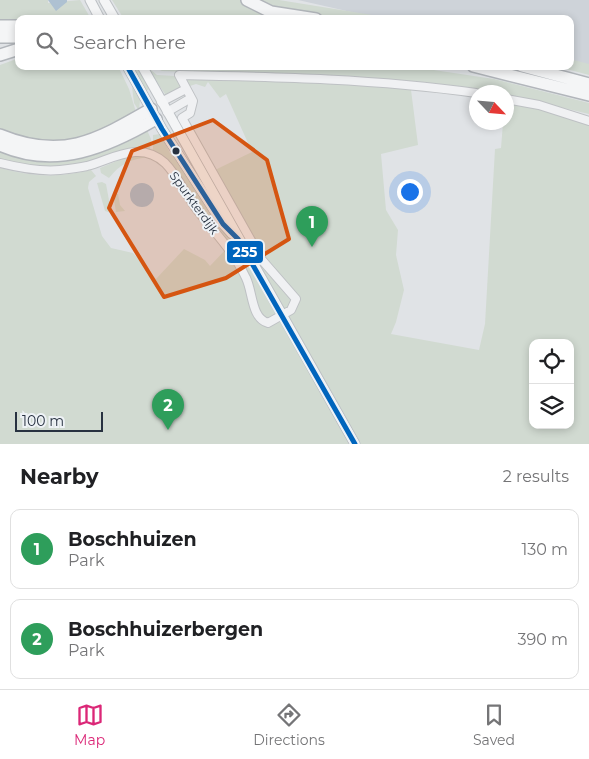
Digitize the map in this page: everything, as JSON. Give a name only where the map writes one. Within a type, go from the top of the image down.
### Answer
[{"type":"highway","points":[[247,0],[271,12],[290,15]]},
{"type":"highway","points":[[0,26],[15,26]]},
{"type":"highway","points":[[0,37],[15,37]]},
{"type":"highway","points":[[0,55],[15,50]]},
{"type":"highway","points":[[489,70],[589,95]]},
{"type":"highway","points":[[537,70],[589,84]]},
{"type":"highway","points":[[0,135],[41,146],[77,144],[108,134],[154,114]]},
{"type":"highway","points":[[0,145],[25,153],[50,157],[78,153],[113,142],[154,114]]},
{"type":"main road","points":[[90,0],[98,15]]},
{"type":"main road","points":[[104,0],[112,15]]},
{"type":"main road","points":[[129,70],[154,114],[223,224],[238,239]]},
{"type":"main road","points":[[144,70],[355,444]]},
{"type":"main road","points":[[154,114],[161,102]]},
{"type":"main road","points":[[154,114],[167,112]]},
{"type":"street","points":[[282,315],[294,307],[296,299],[262,260],[182,118],[190,113],[192,107],[191,98],[179,74],[383,81],[469,92]]},
{"type":"street","points":[[161,102],[186,89]]},
{"type":"street","points":[[167,112],[191,98]]},
{"type":"street","points":[[514,101],[539,106],[589,122]]},
{"type":"street","name":"Spurkterdijk","points":[[0,163],[42,170],[58,170],[86,166],[124,153],[136,151],[151,154],[165,163],[244,272],[260,319],[268,322],[282,315]]},
{"type":"highlighted area","points":[[213,120],[267,160],[289,239],[226,278],[164,297],[109,208],[132,151]]},
{"type":"shaded area","points":[[0,0],[48,0],[48,3],[80,0],[89,15],[15,15],[15,24],[0,24]]},
{"type":"shaded area","points":[[112,0],[242,0],[289,15],[121,15]]},
{"type":"shaded area","points":[[257,0],[279,0],[372,15],[318,15],[274,6]]},
{"type":"shaded area","points":[[298,0],[589,0],[589,65],[574,61],[574,15],[364,15]]},
{"type":"shaded area","points":[[15,59],[15,70],[120,70],[129,89],[136,112],[89,137],[44,145],[0,130],[0,65]]},
{"type":"shaded area","points":[[574,60],[589,64],[589,75],[570,70],[574,70]]},
{"type":"shaded area","points":[[134,70],[140,70],[151,88],[146,91]]},
{"type":"shaded area","points":[[149,70],[157,75],[176,76],[184,88],[168,95],[165,94]]},
{"type":"shaded area","points":[[160,70],[434,70],[494,79],[589,103],[589,114],[547,104],[589,119],[589,444],[0,444],[0,168],[35,175],[56,175],[91,170],[96,176],[89,182],[88,188],[102,236],[111,248],[133,253],[156,279],[184,249],[205,260],[210,266],[229,246],[181,181],[153,151],[153,135],[160,134],[170,153],[233,241],[248,226],[215,170],[252,152],[226,94],[220,98],[208,82],[205,87],[196,84],[187,87],[184,80],[192,72]],"holes":[[[410,82],[469,88],[469,85],[514,85],[514,97],[536,102],[534,108],[514,104],[514,130],[502,130],[501,148],[495,149],[485,324],[479,350],[391,334],[404,290],[396,255],[398,230],[386,210],[381,154],[418,145]]]},
{"type":"shaded area","points":[[132,87],[140,100],[139,111],[134,103]]},
{"type":"shaded area","points":[[147,130],[151,139],[150,150],[125,151],[87,163],[65,167],[32,167],[0,159],[0,151],[38,161],[57,161],[75,158],[94,154],[112,147]]},
{"type":"shaded area","points":[[142,155],[148,157],[126,163],[109,178],[101,173],[100,168],[124,158]]},
{"type":"shaded area","points":[[102,182],[106,184],[111,211],[108,212],[105,211],[97,183]]},
{"type":"shaded area","points":[[113,194],[118,194],[120,205],[125,211],[116,212]]},
{"type":"water","points":[[48,0],[67,0],[67,2],[56,11]]},
{"type":"water","points":[[142,183],[147,184],[153,190],[153,200],[147,206],[142,207],[137,206],[131,200],[130,195],[131,190],[137,184]]},
{"type":"transit line","name":"255","points":[[129,70],[162,129],[223,224],[238,239],[355,444]]},
{"type":"place","name":"Boschhuizen","points":[[312,247]]},
{"type":"place","name":"Boschhuizerbergen","points":[[168,430]]}]
